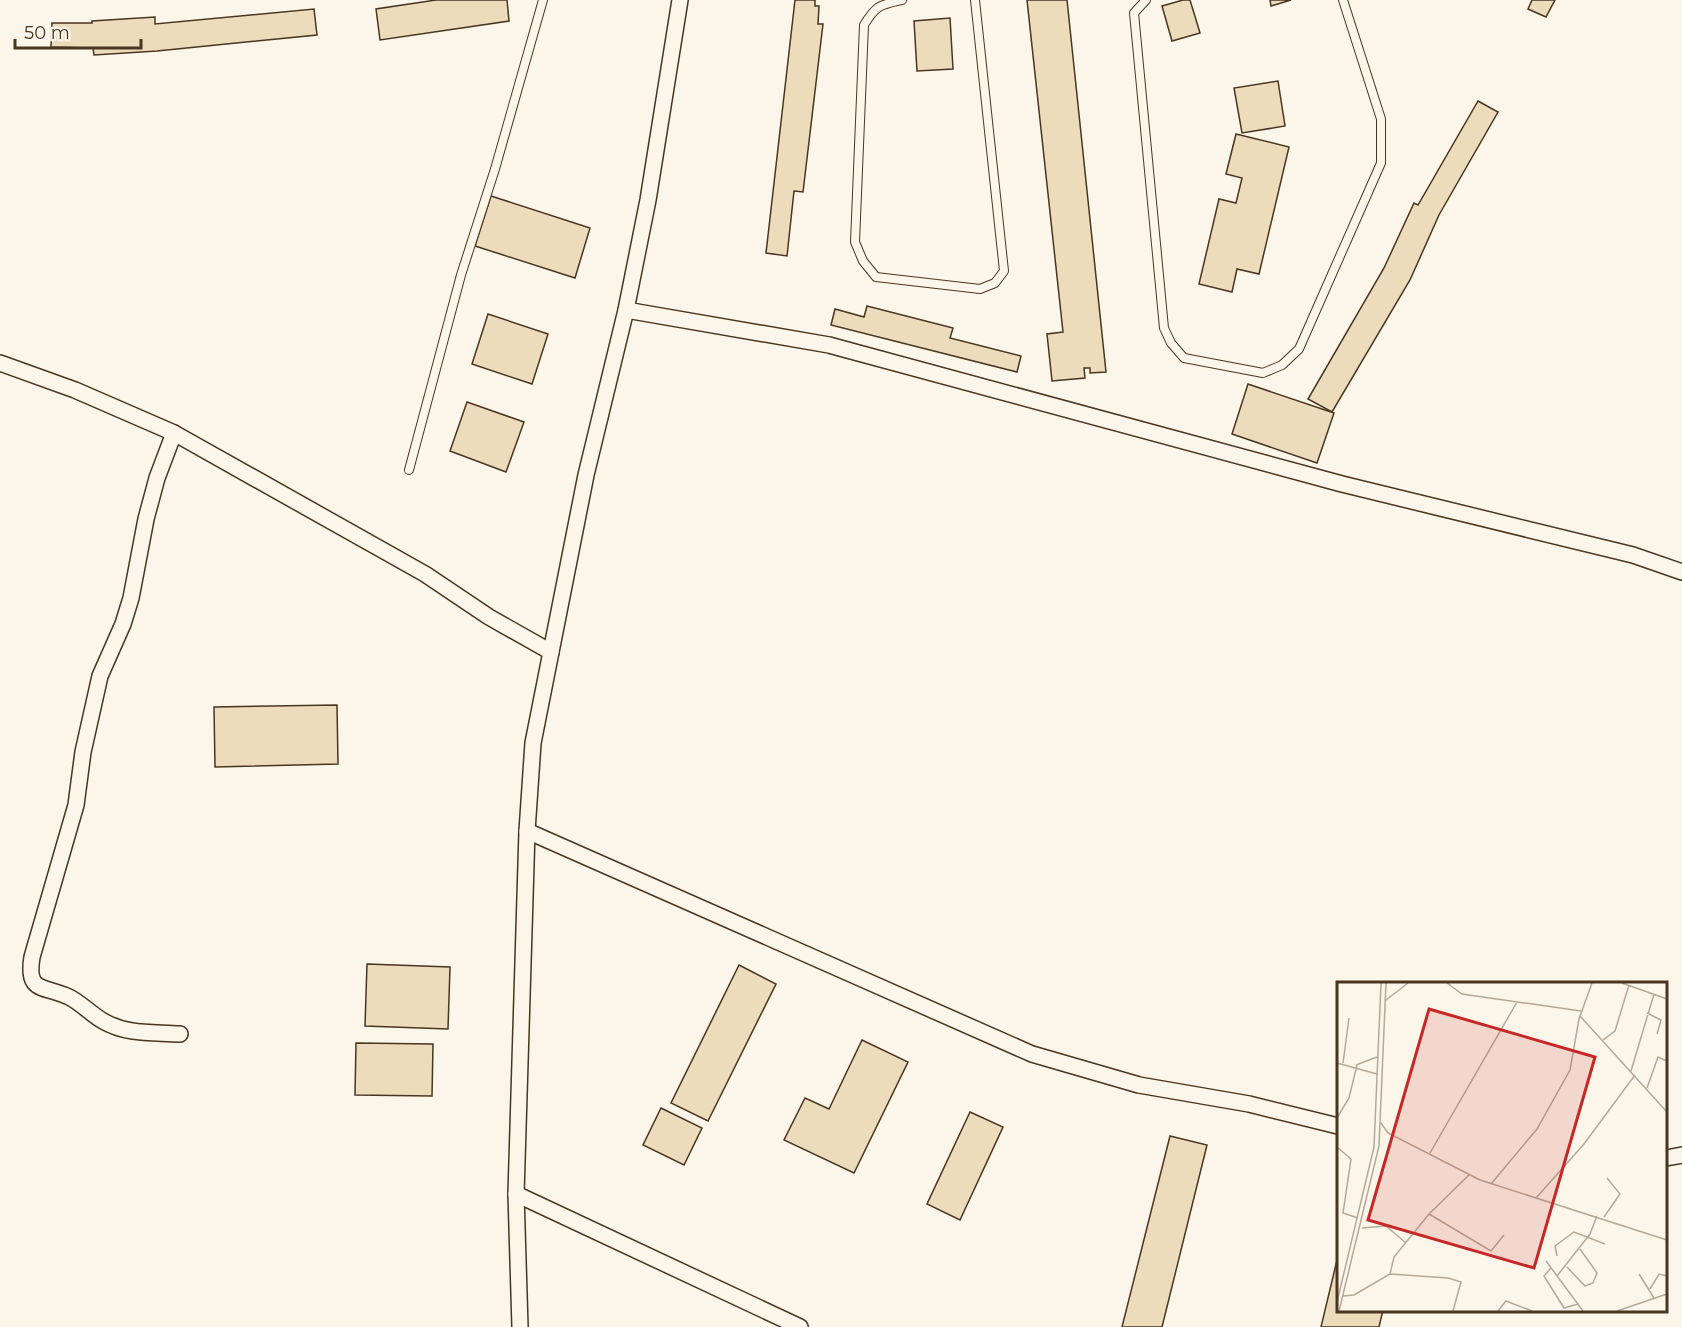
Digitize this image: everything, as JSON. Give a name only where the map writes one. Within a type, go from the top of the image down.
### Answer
[{"type":"street","points":[[520,1327],[516,1194],[527,831],[533,743],[586,474],[626,310],[648,200],[680,0]]},
{"type":"street","points":[[626,310],[829,345],[1342,484],[1633,555],[1682,572]]},
{"type":"street","points":[[0,363],[75,390],[174,433],[424,574],[489,617],[551,652]]},
{"type":"street","points":[[174,433],[157,478],[146,519],[131,598],[123,624],[100,676],[83,752],[76,805],[32,957],[30,971],[32,979],[38,986],[68,997],[113,1026],[131,1032],[180,1034]]},
{"type":"street","points":[[527,831],[1032,1054],[1139,1085],[1249,1104],[1337,1126]]},
{"type":"street","points":[[1667,1158],[1682,1155]]},
{"type":"street","points":[[516,1194],[800,1327]]},
{"type":"lane","points":[[409,470],[461,275],[495,169],[543,0]]},
{"type":"lane","points":[[902,0],[881,5],[864,25],[855,242],[863,261],[876,278],[980,289],[995,283],[1004,271],[975,0]]},
{"type":"lane","points":[[1146,0],[1134,14],[1164,328],[1171,343],[1184,358],[1263,373],[1282,365],[1299,349],[1381,163],[1382,119],[1343,0]]},
{"type":"building","points":[[436,0],[507,0],[509,21],[380,40],[376,9]]},
{"type":"building","points":[[795,0],[815,0],[815,6],[819,6],[818,24],[823,24],[803,192],[794,191],[787,256],[766,253]]},
{"type":"building","points":[[1027,0],[1067,0],[1106,372],[1090,373],[1090,368],[1084,368],[1085,378],[1052,381],[1047,334],[1063,332]]},
{"type":"building","points":[[1190,0],[1200,33],[1172,41],[1162,6]]},
{"type":"building","points":[[1270,0],[1291,0],[1271,6]]},
{"type":"building","points":[[1532,0],[1555,0],[1546,17],[1528,9]]},
{"type":"building","points":[[314,9],[317,35],[94,55],[93,48],[51,47],[52,23],[92,23],[92,21],[155,17],[155,24]]},
{"type":"building","points":[[950,18],[953,69],[917,71],[914,21]]},
{"type":"building","points":[[1278,81],[1285,126],[1242,133],[1234,88]]},
{"type":"building","points":[[1478,101],[1498,112],[1439,215],[1410,280],[1332,412],[1308,399],[1384,268],[1414,203],[1418,205]]},
{"type":"building","points":[[1236,134],[1289,147],[1259,274],[1237,269],[1232,292],[1199,284],[1219,199],[1236,203],[1242,178],[1226,174]]},
{"type":"building","points":[[491,196],[590,228],[575,278],[475,246]]},
{"type":"building","points":[[867,306],[953,328],[950,338],[1021,356],[1017,372],[831,325],[835,309],[864,317]]},
{"type":"building","points":[[488,314],[548,334],[532,384],[472,364]]},
{"type":"building","points":[[1248,384],[1334,413],[1317,463],[1232,434]]},
{"type":"building","points":[[467,402],[524,422],[506,472],[450,451]]},
{"type":"building","points":[[337,705],[338,764],[215,767],[214,707]]},
{"type":"building","points":[[367,964],[450,967],[448,1029],[365,1026]]},
{"type":"building","points":[[739,965],[776,984],[708,1121],[671,1103]]},
{"type":"building","points":[[862,1040],[908,1062],[854,1173],[784,1140],[805,1098],[829,1109]]},
{"type":"building","points":[[356,1043],[433,1044],[432,1096],[355,1095]]},
{"type":"building","points":[[661,1108],[702,1128],[684,1165],[643,1145]]},
{"type":"building","points":[[970,1112],[1003,1127],[960,1220],[927,1204]]},
{"type":"building","points":[[1170,1136],[1207,1145],[1162,1327],[1122,1327]]},
{"type":"building","points":[[1337,1260],[1337,1312],[1383,1312],[1379,1327],[1321,1327]]}]
